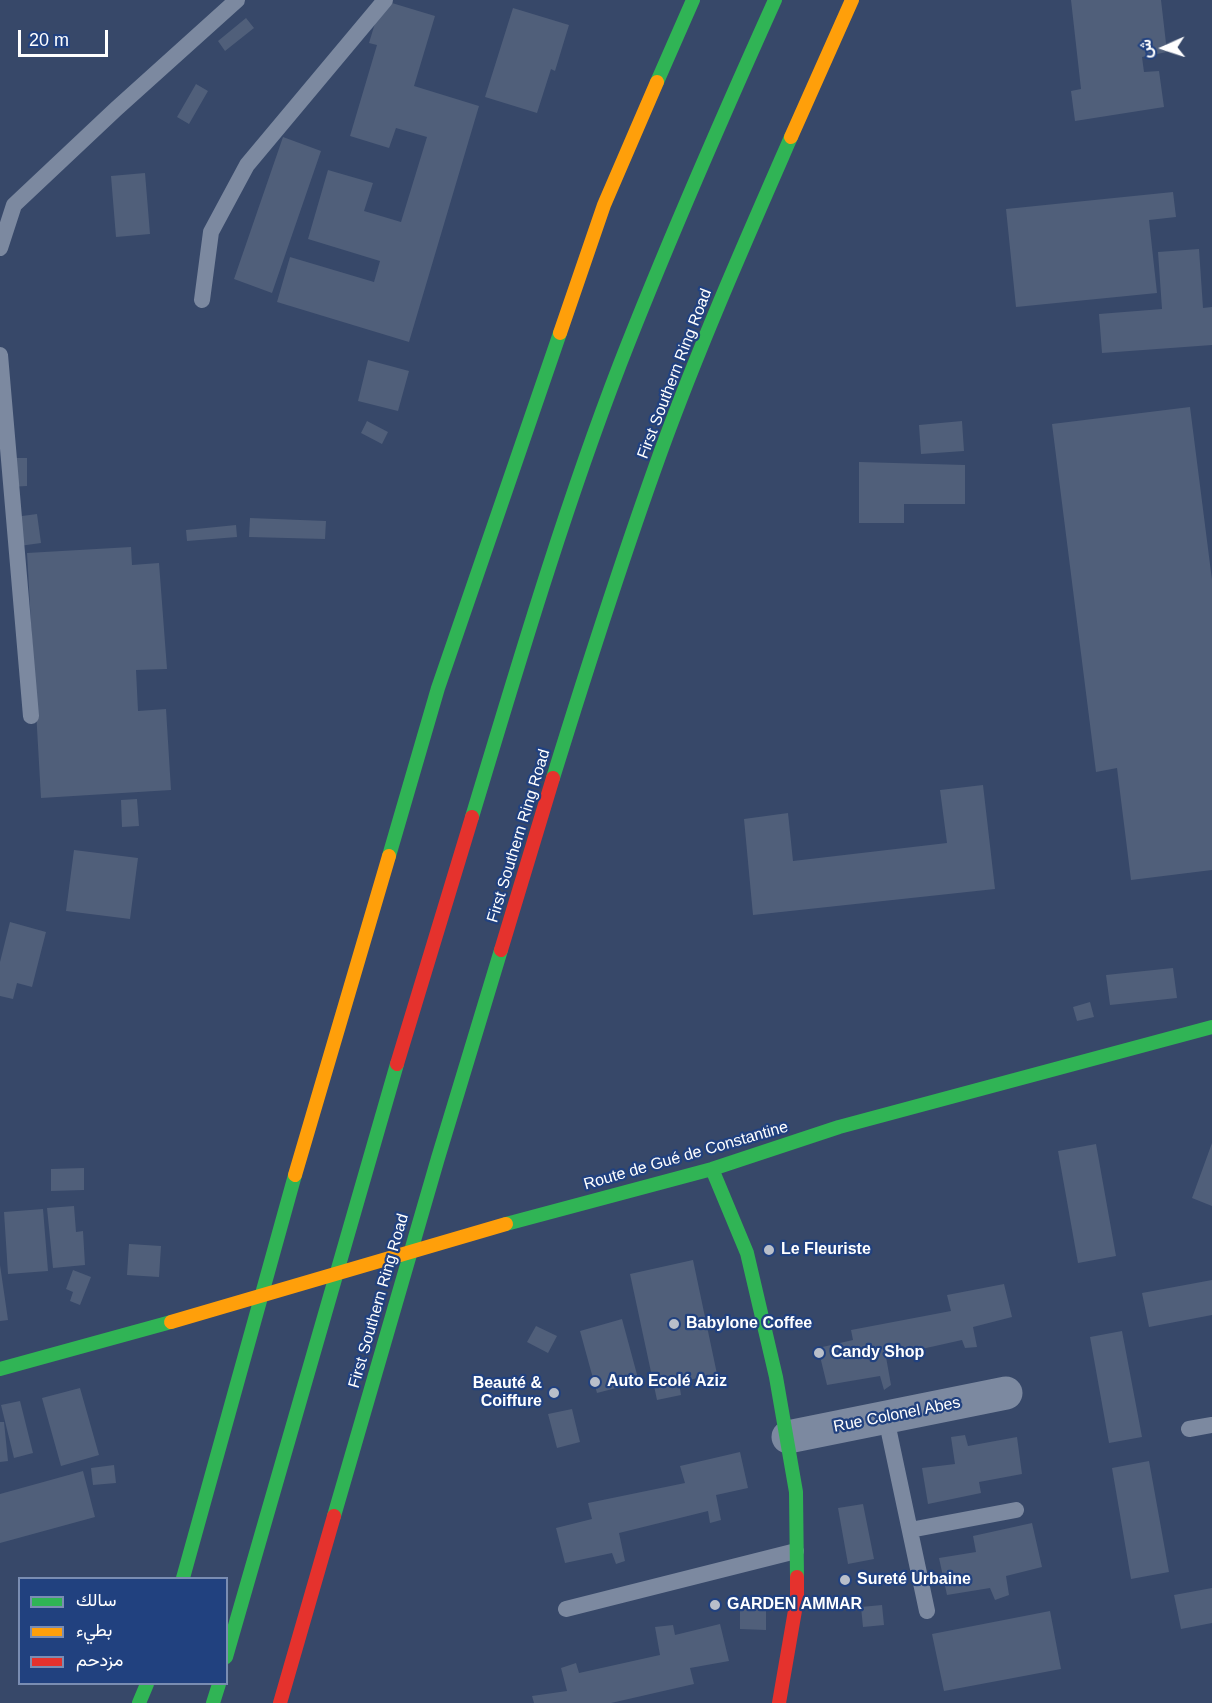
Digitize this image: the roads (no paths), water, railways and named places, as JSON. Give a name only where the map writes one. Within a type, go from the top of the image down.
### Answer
[{"type":"main road","points":[[183,1577],[285,1209],[438,688],[604,205],[693,0]]},
{"type":"main road","points":[[228,1650],[412,1013],[546,574],[620,364],[716,132],[775,0]]},
{"type":"main road","name":"First Southern Ring Road","points":[[280,1703],[441,1147],[600,625],[662,449],[736,262],[852,0]]},
{"type":"main road","name":"Route de Gué de Constantine","points":[[0,1369],[171,1322],[506,1224],[712,1169],[839,1127],[1212,1027]]},
{"type":"main road","points":[[712,1169],[747,1253],[776,1377],[796,1492],[797,1599],[779,1703]]},
{"type":"main road","points":[[139,1703],[146,1685]]},
{"type":"main road","points":[[148,1703],[153,1685]]},
{"type":"main road","points":[[213,1703],[218,1685]]},
{"type":"street","name":"Rue Colonel Abes","points":[[788,1437],[1006,1393]]},
{"type":"lane","points":[[0,248],[14,205],[237,0]]},
{"type":"lane","points":[[202,300],[211,232],[247,165],[385,0]]},
{"type":"lane","points":[[0,355],[31,716]]},
{"type":"lane","points":[[886,1418],[927,1611]]},
{"type":"lane","points":[[1189,1429],[1212,1425]]},
{"type":"lane","points":[[910,1530],[1016,1510]]},
{"type":"lane","points":[[566,1609],[796,1551]]},
{"type":"place","name":"Le Fleuriste","points":[[769,1250]]},
{"type":"place","name":"Babylone Coffee","points":[[674,1324]]},
{"type":"place","name":"Candy Shop","points":[[819,1353]]},
{"type":"place","name":"Auto Ecolé Aziz","points":[[595,1382]]},
{"type":"place","name":"Beauté & Coiffure","points":[[554,1393]]},
{"type":"place","name":"Sureté Urbaine","points":[[845,1580]]},
{"type":"place","name":"GARDEN AMMAR","points":[[715,1605]]}]
